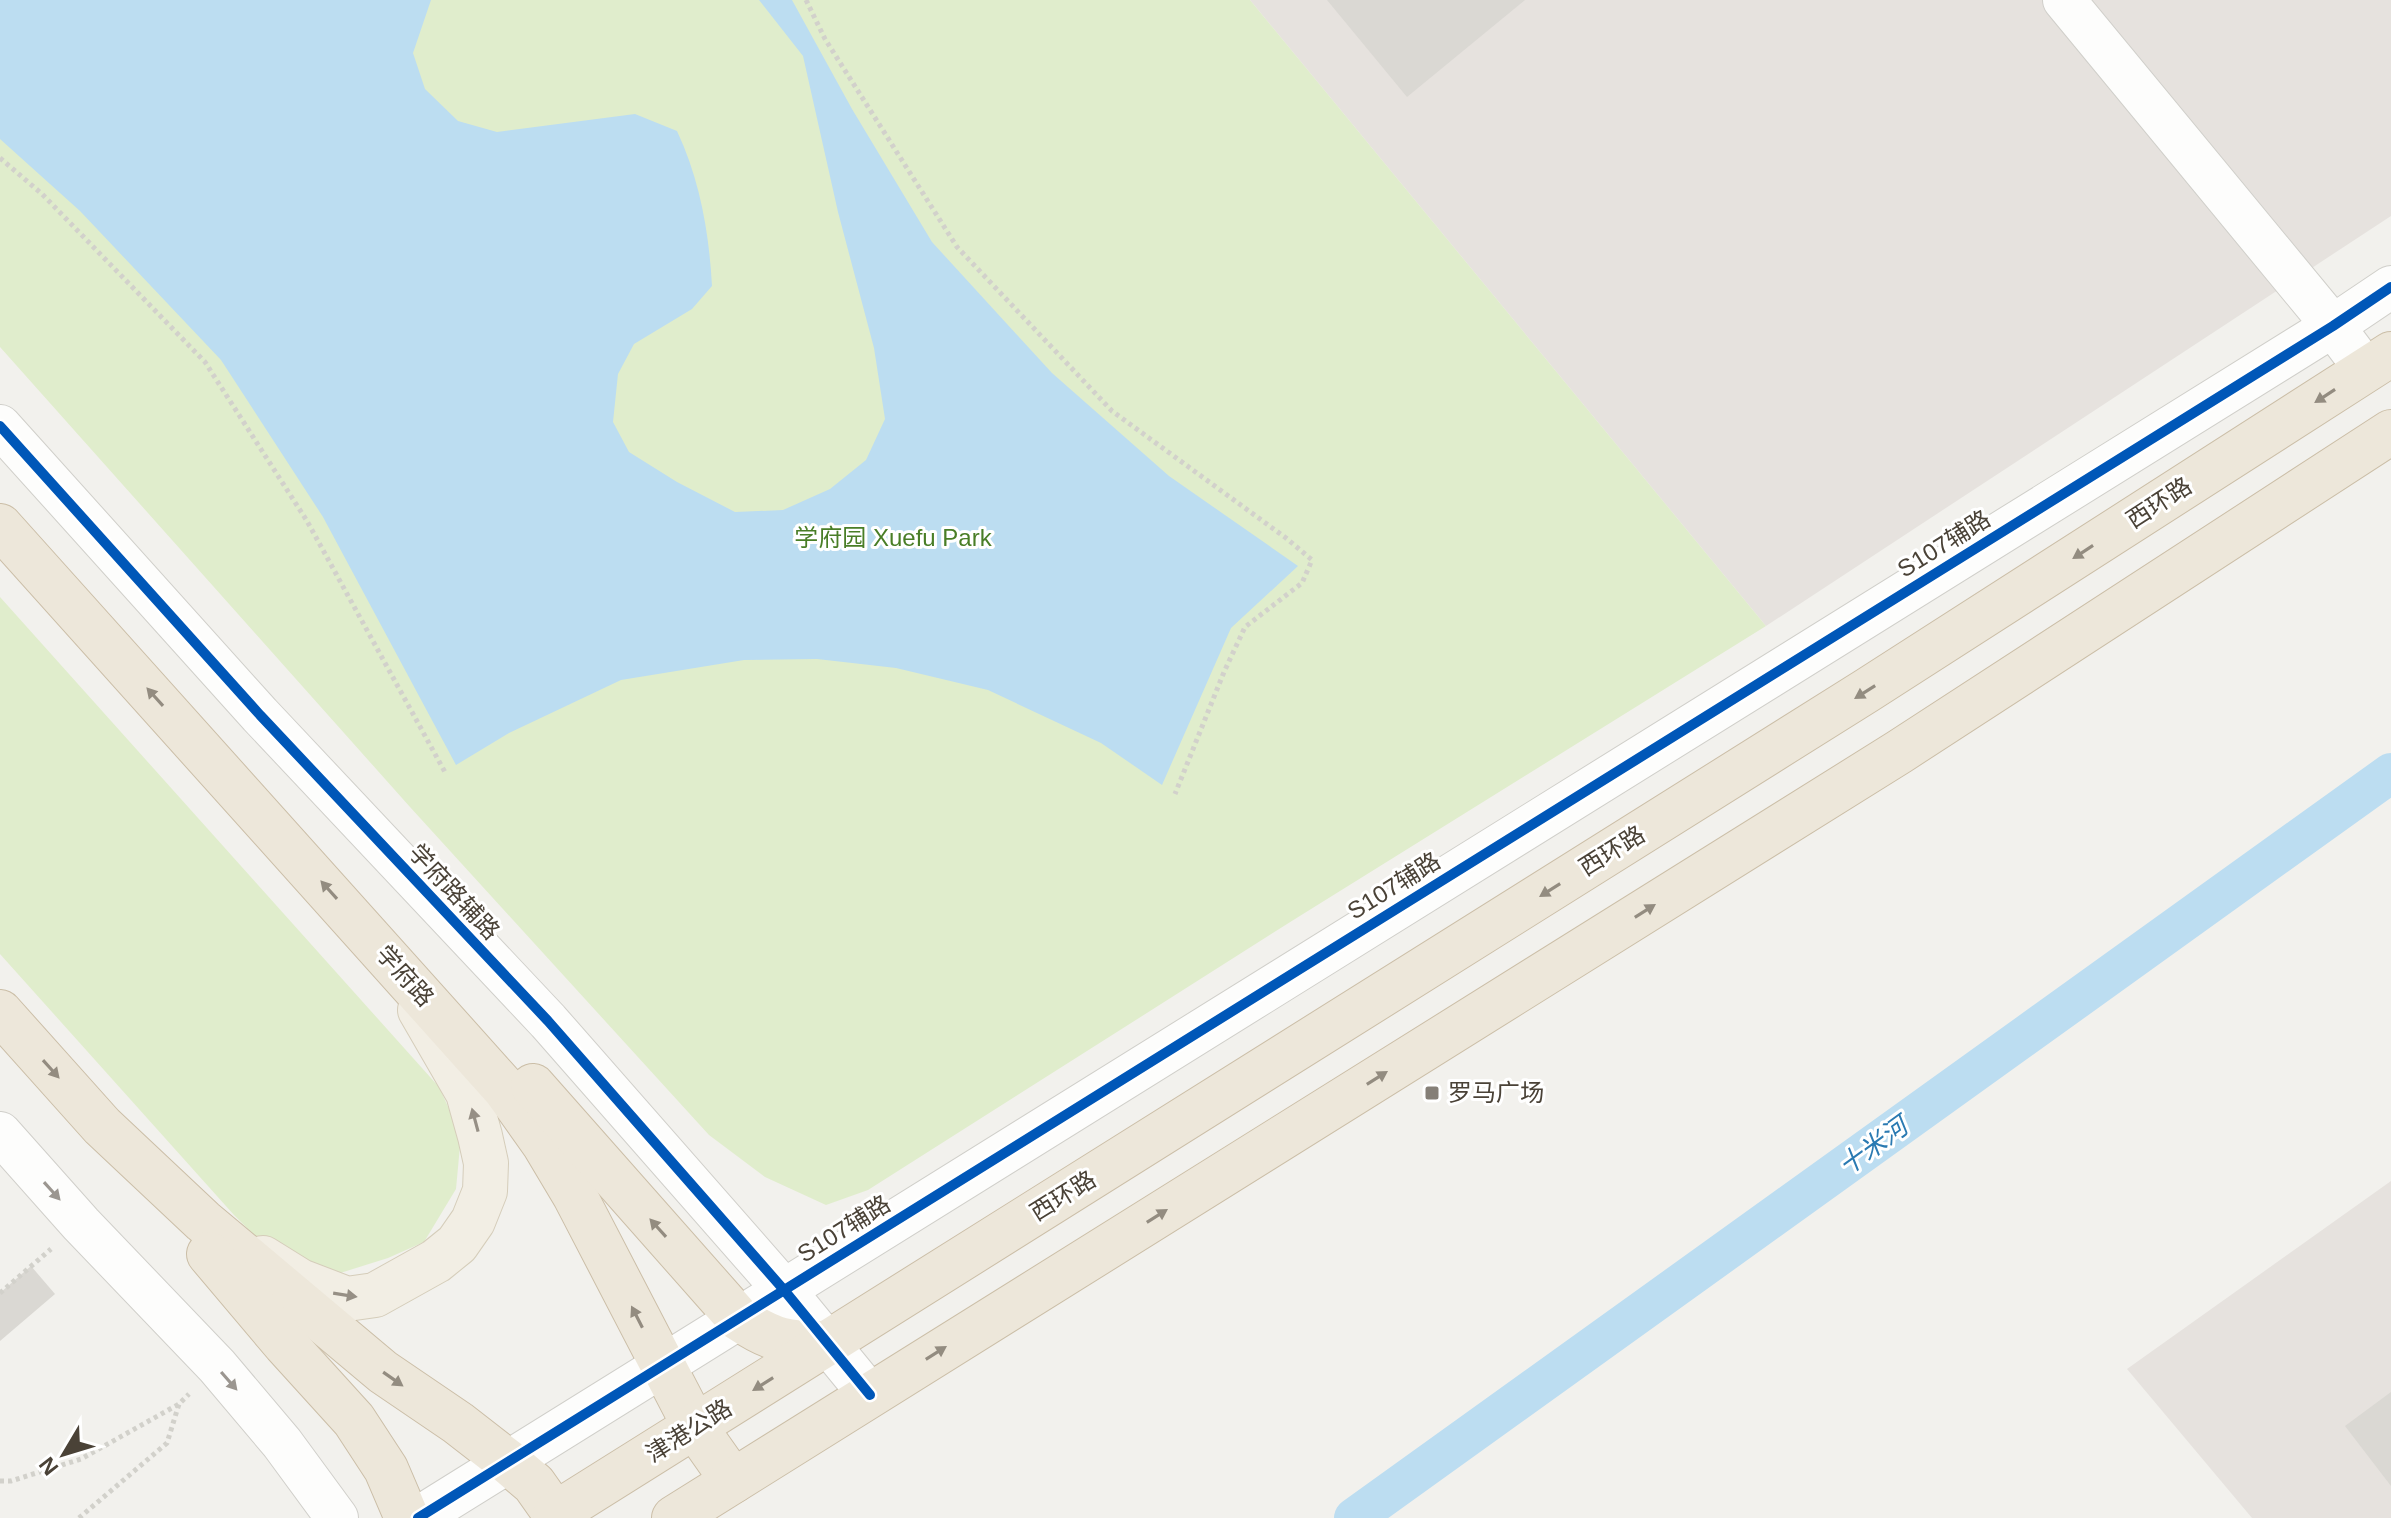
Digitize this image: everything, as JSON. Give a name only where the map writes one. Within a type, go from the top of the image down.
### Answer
[{"type":"highway","name":"西环路","points":[[829,1343],[1840,708],[2378,362]]},
{"type":"highway","points":[[674,1518],[1885,761],[2391,432]]},
{"type":"highway","name":"学府路","points":[[0,526],[505,1089],[544,1144],[575,1196],[695,1427],[733,1481]]},
{"type":"highway","points":[[381,948],[450,997],[738,1318],[776,1340],[797,1344],[829,1343]]},
{"type":"highway","points":[[0,1012],[354,1420],[386,1469],[407,1518]]},
{"type":"highway","points":[[102,1126],[203,1221],[383,1372],[458,1423],[534,1484],[554,1517]]},
{"type":"highway","name":"津港公路","points":[[554,1517],[829,1343]]},
{"type":"main road","points":[[203,1221],[300,1281],[347,1299],[375,1295],[436,1261],[457,1244],[473,1221],[485,1191],[486,1163],[468,1093],[381,948]]},
{"type":"street","points":[[2064,0],[2333,326],[2378,362]]},
{"type":"street","name":"S107辅路","points":[[418,1518],[2391,287]]},
{"type":"street","name":"学府路辅路","points":[[0,426],[260,715],[548,1021],[784,1290],[870,1395]]},
{"type":"street","points":[[0,1133],[81,1224],[217,1366],[282,1443],[337,1518]]},
{"type":"path","points":[[806,0],[825,39],[957,247],[1112,411],[1312,560],[1302,583],[1245,627],[1175,794]]},
{"type":"path","points":[[0,158],[42,194],[205,362],[307,521],[446,774]]},
{"type":"path","points":[[0,1293],[81,1224]]},
{"type":"path","points":[[0,1481],[11,1481],[81,1459],[179,1404],[217,1366]]},
{"type":"path","points":[[79,1518],[167,1443],[179,1404]]},
{"type":"shaded area","points":[[1250,0],[2391,0],[2391,216],[1766,626]]},
{"type":"shaded area","points":[[2391,1181],[2391,1518],[2252,1518],[2127,1369]]},
{"type":"green space","name":"学府园 Xuefu Park","points":[[0,0],[1250,0],[1766,626],[868,1190],[826,1205],[765,1177],[709,1135],[410,807],[0,347]]},
{"type":"green space","points":[[0,597],[439,1087],[461,1135],[456,1189],[424,1242],[388,1258],[337,1274],[278,1259],[234,1215],[0,954]]},
{"type":"water","points":[[0,0],[431,0],[413,53],[425,89],[458,121],[497,132],[635,114],[677,131],[692,168],[702,207],[712,286],[692,309],[634,344],[618,374],[613,422],[629,452],[677,482],[735,512],[783,510],[830,489],[866,460],[885,419],[874,348],[838,212],[803,56],[759,0],[792,0],[852,109],[932,242],[1052,373],[1169,476],[1298,566],[1231,628],[1162,785],[1101,743],[988,690],[896,668],[817,659],[744,660],[621,680],[509,733],[456,765],[323,517],[221,360],[80,211],[0,139]]},
{"type":"building","points":[[1327,0],[1525,0],[1407,97]]},
{"type":"building","points":[[31,1266],[55,1294],[0,1341],[0,1293]]},
{"type":"building","points":[[2391,1392],[2391,1486],[2345,1426]]},
{"type":"waterway","name":"十米河","points":[[1354,1518],[2391,773]]},
{"type":"cycle path","points":[[418,1518],[2391,287]]},
{"type":"cycle path","points":[[0,426],[260,715],[548,1021],[784,1290],[870,1395]]},
{"type":"place","name":"罗马广场","points":[[1432,1093]]}]
